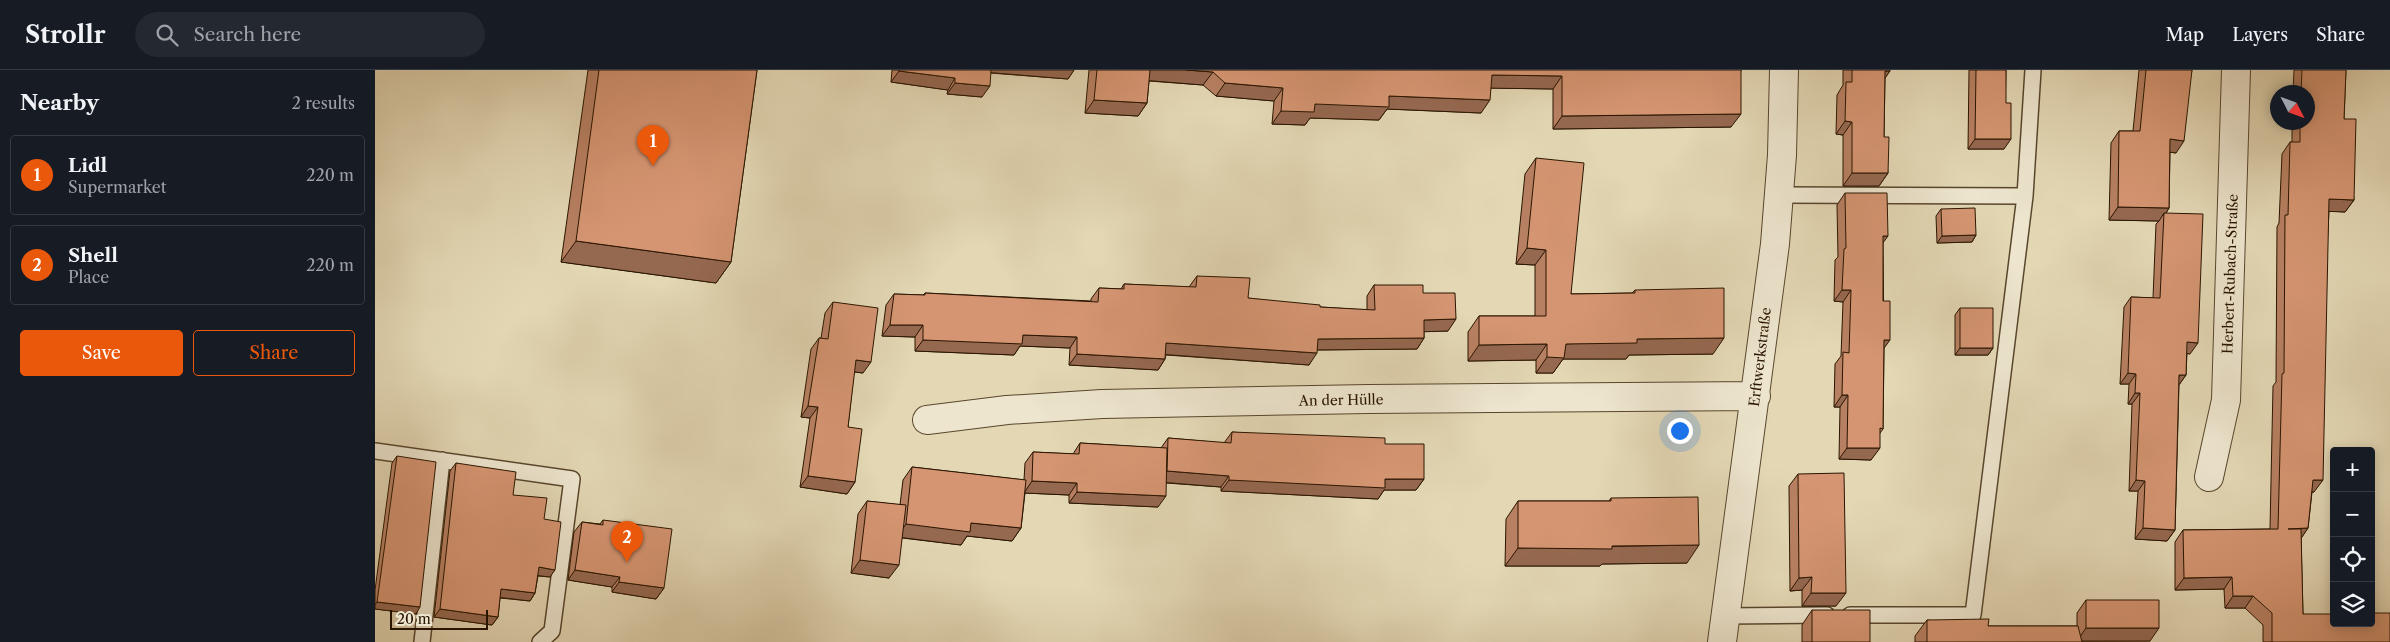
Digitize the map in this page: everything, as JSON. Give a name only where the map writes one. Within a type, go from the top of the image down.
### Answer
[{"type":"street","name":"Erftwerkstraße","points":[[1723,629],[1756,396],[1775,244],[1784,70]]},
{"type":"street","name":"Herbert-Rubach-Straße","points":[[2209,477],[2226,400],[2236,70]]},
{"type":"street","name":"An der Hülle","points":[[927,420],[1007,410],[1102,404],[1379,399],[1756,396]]},
{"type":"lane","points":[[1723,629],[1973,615],[2025,196],[2033,70]]},
{"type":"lane","points":[[1779,195],[2025,196]]},
{"type":"lane","points":[[375,452],[573,479],[552,631],[540,642]]},
{"type":"lane","points":[[422,642],[442,460]]},
{"type":"building","points":[[599,70],[757,70],[731,262],[576,241]]},
{"type":"building","points":[[899,70],[991,70],[990,86],[955,83],[955,78]]},
{"type":"building","points":[[1097,70],[1150,70],[1147,103],[1094,100]]},
{"type":"building","points":[[1186,70],[1741,70],[1741,114],[1562,116],[1562,76],[1492,75],[1490,100],[1389,96],[1389,107],[1315,104],[1314,112],[1281,111],[1283,88],[1225,83],[1213,72]]},
{"type":"building","points":[[1852,70],[1890,70],[1885,71],[1884,137],[1889,137],[1888,173],[1852,173],[1852,122],[1845,121],[1846,82],[1852,82]]},
{"type":"building","points":[[1976,70],[2006,70],[2006,103],[2011,103],[2011,139],[1975,139]]},
{"type":"building","points":[[2146,70],[2192,70],[2184,141],[2170,139],[2169,208],[2118,207],[2119,131],[2140,131]]},
{"type":"building","points":[[2302,70],[2346,70],[2344,119],[2356,119],[2354,200],[2329,199],[2323,480],[2313,480],[2308,528],[2288,529],[2301,529],[2303,614],[2330,614],[2330,627],[2375,627],[2375,613],[2390,613],[2390,642],[2272,642],[2272,613],[2253,596],[2233,596],[2232,577],[2184,578],[2183,530],[2278,529],[2282,374],[2284,373],[2285,215],[2288,215],[2290,142],[2300,142],[2300,130],[2315,130],[2315,85],[2301,85]]},
{"type":"building","points":[[1536,158],[1584,163],[1571,294],[1635,293],[1635,290],[1724,288],[1724,338],[1637,339],[1637,343],[1566,344],[1564,358],[1547,357],[1547,344],[1479,345],[1479,316],[1546,316],[1546,250],[1527,248]]},
{"type":"building","points":[[1845,193],[1887,193],[1888,236],[1883,236],[1883,301],[1890,301],[1890,340],[1884,340],[1883,429],[1880,428],[1880,448],[1847,448],[1848,395],[1842,395],[1843,352],[1849,353],[1851,290],[1842,290],[1844,249],[1846,248]]},
{"type":"building","points":[[1975,208],[1976,235],[1942,236],[1941,209]]},
{"type":"building","points":[[2164,213],[2203,214],[2198,343],[2187,342],[2186,375],[2179,375],[2175,530],[2143,528],[2145,481],[2136,480],[2140,393],[2135,393],[2136,374],[2128,373],[2131,297],[2160,298]]},
{"type":"building","points":[[1197,276],[1250,278],[1248,298],[1320,305],[1320,307],[1375,310],[1374,285],[1423,285],[1423,293],[1455,293],[1456,319],[1424,320],[1424,338],[1318,339],[1317,353],[1166,343],[1165,359],[1077,354],[1077,337],[1023,335],[1022,344],[923,340],[923,325],[890,325],[894,294],[925,295],[925,293],[1098,302],[1099,288],[1124,289],[1124,284],[1196,287]]},
{"type":"building","points":[[833,302],[878,308],[871,362],[856,360],[848,427],[862,429],[855,482],[808,476],[818,407],[808,406],[819,338],[828,339]]},
{"type":"building","points":[[1960,308],[1993,308],[1993,348],[1960,348]]},
{"type":"building","points":[[1232,432],[1385,438],[1385,444],[1424,444],[1424,479],[1385,479],[1385,488],[1229,480],[1229,476],[1167,471],[1168,438],[1231,443]]},
{"type":"building","points":[[1080,443],[1167,448],[1166,496],[1077,492],[1077,483],[1032,481],[1033,452],[1079,454]]},
{"type":"building","points":[[397,456],[436,462],[420,607],[377,602]]},
{"type":"building","points":[[456,463],[516,472],[513,495],[547,498],[544,519],[561,522],[555,570],[539,567],[535,593],[501,589],[498,617],[440,609]]},
{"type":"building","points":[[912,467],[1026,480],[1021,528],[971,523],[970,532],[906,524]]},
{"type":"building","points":[[1844,473],[1846,593],[1811,593],[1812,577],[1799,578],[1798,474]]},
{"type":"building","points":[[1698,497],[1699,545],[1612,546],[1612,549],[1518,548],[1518,501],[1611,501],[1611,498]]},
{"type":"building","points":[[867,501],[906,505],[899,565],[860,560]]},
{"type":"building","points":[[603,520],[672,529],[664,588],[619,582],[620,577],[575,570],[582,522],[603,525]]},
{"type":"building","points":[[2086,600],[2159,600],[2159,628],[2086,628]]},
{"type":"building","points":[[1812,610],[1870,610],[1870,642],[1812,642]]},
{"type":"building","points":[[1989,619],[1988,626],[2078,626],[2082,642],[1927,642],[1927,620]]},
{"type":"place","name":"Lidl","points":[[653,166]]},
{"type":"place","name":"Shell","points":[[627,562]]}]
